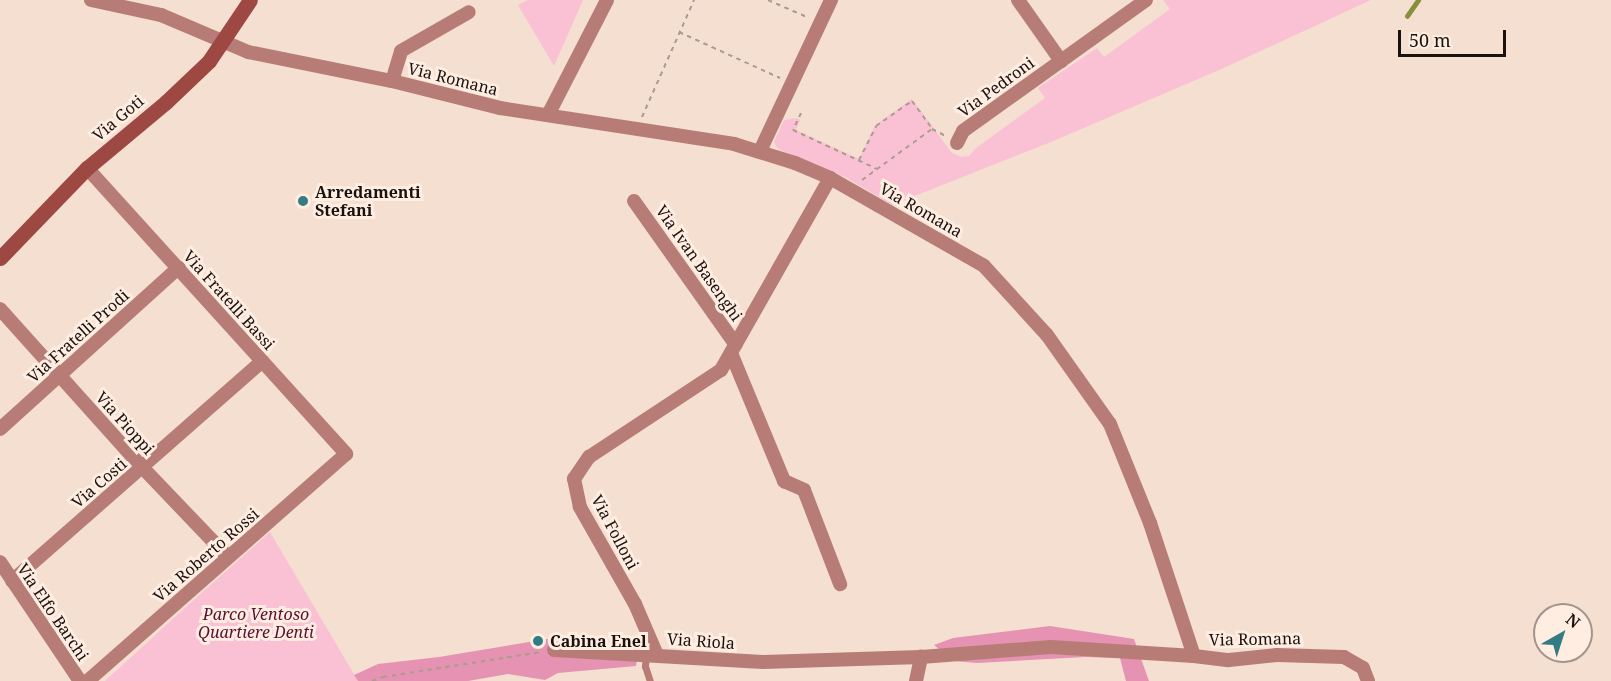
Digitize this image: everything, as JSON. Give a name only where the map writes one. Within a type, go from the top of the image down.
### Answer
[{"type":"street","name":"Via Romana","points":[[91,0],[161,15],[248,51],[392,81],[500,108],[722,141],[760,151],[830,178],[984,266],[1047,335],[1110,424],[1150,523],[1194,656],[1229,660],[1277,655],[1344,657],[1363,668],[1368,681]]},
{"type":"street","name":"Via Goti","points":[[0,258],[87,168],[172,97],[209,60],[250,0]]},
{"type":"street","points":[[548,115],[607,0]]},
{"type":"street","points":[[760,151],[831,0]]},
{"type":"street","name":"Via Pedroni","points":[[1018,0],[1061,61]]},
{"type":"street","name":"Via Pedroni","points":[[957,143],[963,131],[1146,0]]},
{"type":"street","points":[[392,81],[401,51],[469,12]]},
{"type":"street","name":"Via Fratelli Bassi","points":[[87,168],[346,454]]},
{"type":"street","name":"Via Folloni","points":[[652,654],[635,604],[580,507],[574,479],[589,457],[721,370],[830,178]]},
{"type":"street","name":"Via Ivan Basenghi","points":[[634,201],[734,349]]},
{"type":"street","name":"Via Fratelli Prodi","points":[[0,429],[179,267]]},
{"type":"street","name":"Via Pioppi","points":[[0,309],[142,467],[228,556]]},
{"type":"street","points":[[734,349],[784,481],[804,490],[831,554],[840,584]]},
{"type":"street","name":"Via Costi","points":[[12,581],[262,361]]},
{"type":"street","name":"Via Roberto Rossi","points":[[88,681],[346,454]]},
{"type":"street","name":"Via Elfo Barchi","points":[[0,561],[80,681]]},
{"type":"street","name":"Via Riola","points":[[554,650],[763,662],[921,657],[1051,647],[1194,656]]},
{"type":"street","points":[[916,681],[921,657]]},
{"type":"lane","points":[[650,681],[645,666],[652,654]]},
{"type":"path","points":[[640,129],[643,112],[692,0]]},
{"type":"path","points":[[768,0],[819,23]]},
{"type":"path","points":[[679,32],[791,82]]},
{"type":"path","points":[[859,160],[876,126],[912,101],[932,129],[957,143]]},
{"type":"path","points":[[801,113],[794,130],[877,169]]},
{"type":"path","points":[[850,189],[932,129]]},
{"type":"path","points":[[372,681],[383,677],[554,650]]},
{"type":"green space","points":[[528,0],[583,0],[554,66],[518,5]]},
{"type":"green space","points":[[1163,0],[1371,0],[1226,67],[1051,142],[892,205],[847,178],[778,149],[774,142],[784,120],[797,118],[800,120],[796,130],[859,159],[875,125],[912,99],[952,153],[961,157],[969,156],[976,148],[1045,98],[1038,88],[1097,48],[1104,57],[1170,9]]},
{"type":"green space","name":"Parco Ventoso Quartiere Denti","points":[[270,532],[358,681],[105,681],[187,606]]},
{"type":"shaded area","points":[[1050,626],[1134,639],[1149,681],[1126,681],[1120,658],[1085,657],[977,663],[954,661],[934,645],[953,638]]},
{"type":"shaded area","points":[[547,639],[621,645],[639,649],[636,666],[558,673],[545,680],[508,674],[468,681],[358,681],[354,675],[378,664],[439,657]]},
{"type":"waterway","points":[[1407,16],[1418,0]]},
{"type":"place","name":"Arredamenti Stefani","points":[[303,201]]},
{"type":"place","name":"Cabina Enel","points":[[538,641]]}]
